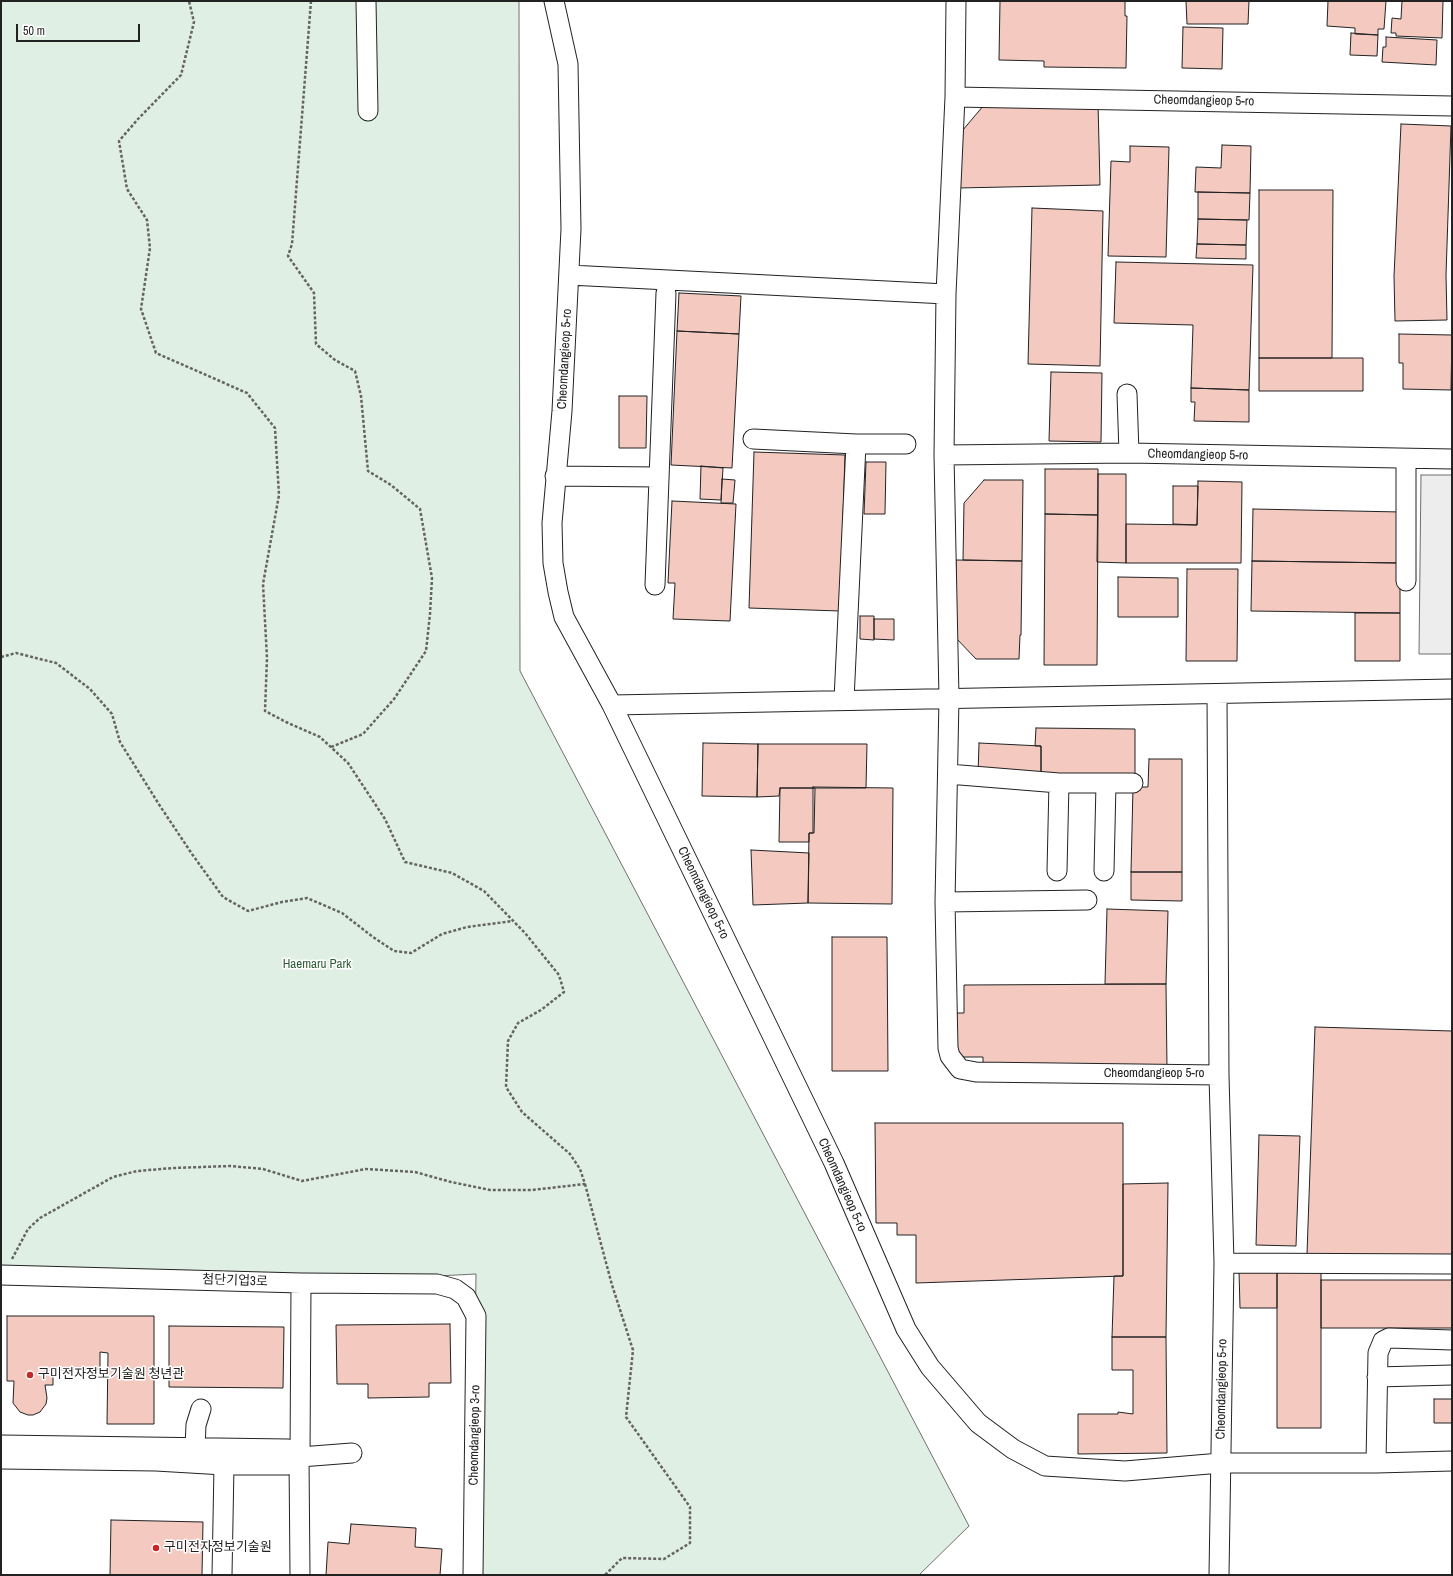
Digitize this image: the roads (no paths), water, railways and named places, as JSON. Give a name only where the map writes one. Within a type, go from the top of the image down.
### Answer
[{"type":"street","points":[[366,1],[368,111]]},
{"type":"street","name":"Cheomdangieop 5-ro","points":[[554,1],[568,64],[571,229],[562,411],[552,523],[553,563],[564,617],[612,705],[834,1163],[906,1329],[930,1367],[978,1423],[1013,1449],[1045,1466],[1125,1471],[1221,1463],[1376,1463],[1452,1461]]},
{"type":"street","name":"Cheomdangieop 5-ro","points":[[956,1],[955,96],[946,294],[944,455],[949,698],[945,902],[948,1048],[950,1056],[960,1069],[970,1072],[1219,1075]]},
{"type":"street","name":"Cheomdangieop 5-ro","points":[[955,96],[1452,106]]},
{"type":"street","points":[[569,275],[946,294]]},
{"type":"street","points":[[655,585],[666,293]]},
{"type":"street","points":[[1127,394],[1129,453]]},
{"type":"street","points":[[753,439],[856,444],[906,444]]},
{"type":"street","points":[[844,700],[856,444]]},
{"type":"street","name":"Cheomdangieop 5-ro","points":[[944,455],[1129,453],[1452,459]]},
{"type":"street","points":[[1406,459],[1406,581]]},
{"type":"street","points":[[555,476],[659,477]]},
{"type":"street","points":[[612,705],[1452,689]]},
{"type":"street","name":"Cheomdangieop 5-ro","points":[[1217,694],[1219,1075],[1224,1263],[1221,1463]]},
{"type":"street","points":[[948,774],[1059,784],[1133,783]]},
{"type":"street","points":[[1057,871],[1059,784]]},
{"type":"street","points":[[1104,871],[1106,784]]},
{"type":"street","points":[[945,902],[1087,900]]},
{"type":"street","points":[[1224,1263],[1452,1264]]},
{"type":"street","name":"첨단기업3로","points":[[2,1275],[301,1283]]},
{"type":"street","points":[[300,1575],[301,1283]]},
{"type":"street","name":"Cheomdangieop 3-ro","points":[[301,1283],[437,1284],[455,1288],[466,1297],[476,1316],[473,1575]]},
{"type":"street","points":[[1376,1463],[1378,1353],[1383,1341],[1389,1338],[1452,1340]]},
{"type":"street","points":[[1377,1377],[1452,1376]]},
{"type":"street","points":[[196,1448],[196,1424],[201,1409]]},
{"type":"street","points":[[1,1445],[288,1449],[300,1458]]},
{"type":"street","points":[[1,1459],[156,1461],[224,1465],[288,1465],[300,1458],[352,1453]]},
{"type":"street","points":[[1219,1575],[1221,1463]]},
{"type":"street","points":[[222,1575],[224,1465]]},
{"type":"place","name":"구미전자정보기술원 청년관","points":[[30,1375]]},
{"type":"place","name":"구미전자정보기술원","points":[[156,1548]]},
{"type":"park label","name":"Haemaru Park","points":[[317,965]]}]
